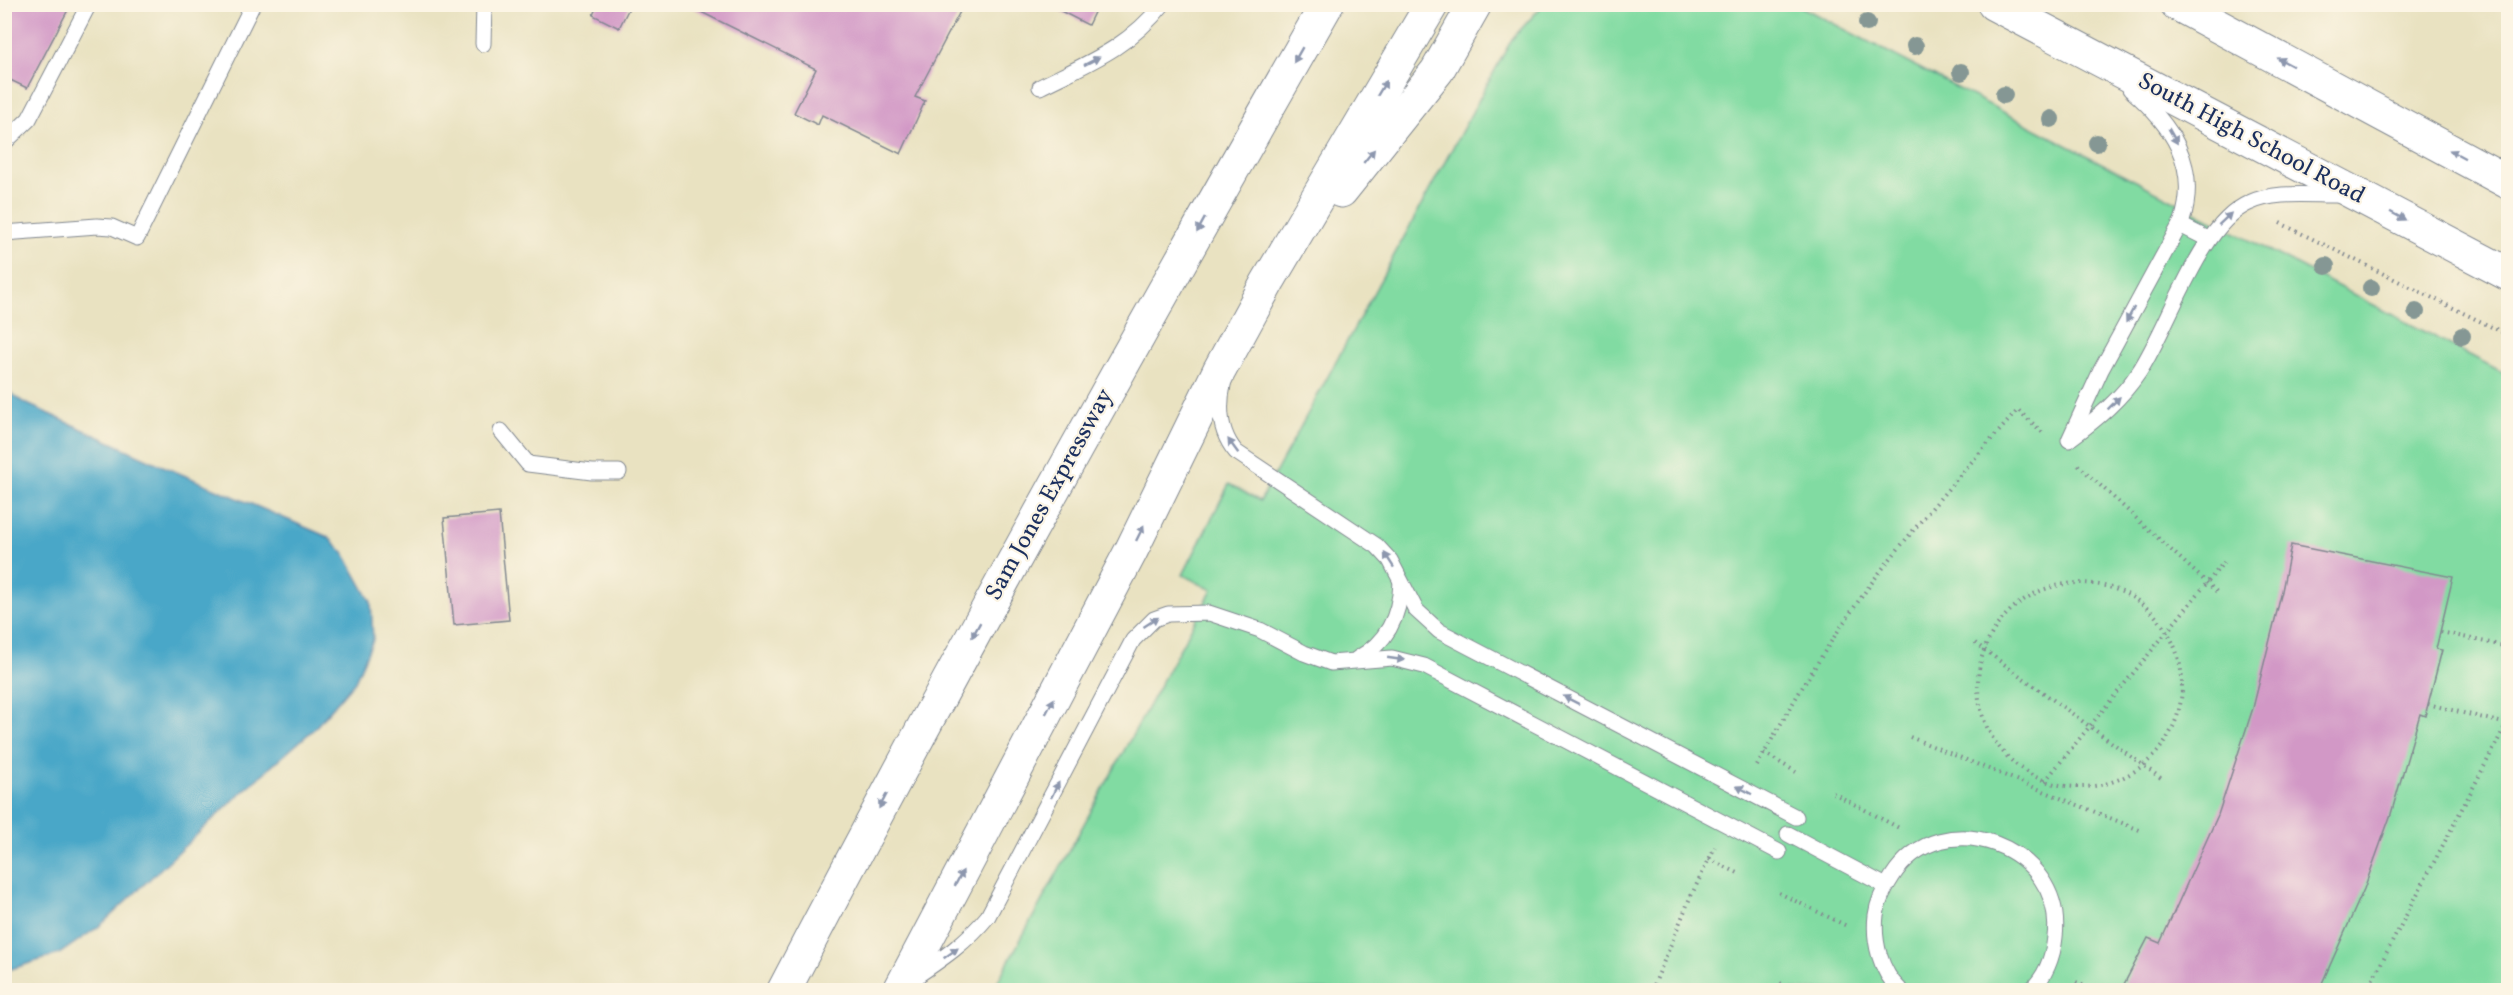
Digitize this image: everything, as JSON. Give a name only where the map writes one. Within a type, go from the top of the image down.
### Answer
[{"type":"street","name":"Sam Jones Expressway","points":[[784,990],[945,686],[1063,470],[1327,4]]},
{"type":"street","points":[[901,988],[1131,551],[1239,334],[1432,4]]},
{"type":"street","points":[[1267,283],[1437,71],[1475,4]]},
{"type":"street","name":"South High School Road","points":[[1994,4],[2508,274]]},
{"type":"street","points":[[2177,4],[2508,182]]},
{"type":"lane","points":[[5,144],[29,119],[89,4]]},
{"type":"lane","points":[[4,233],[97,226],[112,227],[137,238],[253,4]]},
{"type":"lane","points":[[483,44],[484,4]]},
{"type":"lane","points":[[1040,87],[1118,48],[1148,23],[1163,4]]},
{"type":"lane","points":[[2067,43],[2144,101],[2173,135],[2180,150],[2187,185],[2185,211],[2180,225],[2101,370],[2069,440],[2096,419],[2130,385],[2149,356],[2208,239],[2232,213],[2260,199],[2277,196],[2357,195]]},
{"type":"lane","points":[[2180,225],[2208,239]]},
{"type":"lane","points":[[1239,334],[1221,395],[1222,427],[1230,445],[1262,471],[1377,546],[1390,560],[1416,610],[1439,631],[1796,817]]},
{"type":"lane","points":[[501,431],[528,464],[592,472],[619,472]]},
{"type":"lane","points":[[1347,663],[1369,652],[1385,636],[1397,611],[1401,582]]},
{"type":"lane","points":[[901,988],[958,948],[988,916],[1133,640],[1154,619],[1168,614],[1209,613],[1260,630],[1314,658],[1330,663],[1392,658],[1424,666],[1779,852]]},
{"type":"lane","points":[[1788,834],[1886,886]]},
{"type":"lane","points":[[1900,990],[1884,968],[1876,940],[1877,908],[1886,886],[1909,857],[1931,845],[1966,837],[2005,846],[2022,857],[2048,889],[2054,908],[2056,928],[2054,949],[2047,968],[2031,990]]},
{"type":"path","points":[[2277,221],[2508,335]]},
{"type":"path","points":[[1755,770],[1814,670],[1875,579],[1966,468],[2019,410],[2043,434]]},
{"type":"path","points":[[2073,461],[2217,592]]},
{"type":"path","points":[[2045,781],[2224,562]]},
{"type":"path","points":[[2071,584],[2092,584],[2122,592],[2148,609],[2167,632],[2179,661],[2182,681],[2180,702],[2171,731],[2159,748],[2142,765],[2118,779],[2099,785],[2078,787],[2045,781],[2013,761],[1988,729],[1981,709],[1978,689],[1985,650],[2001,622],[2015,607],[2042,591],[2071,584]]},
{"type":"path","points":[[2441,632],[2508,647]]},
{"type":"path","points":[[1975,643],[2162,779]]},
{"type":"path","points":[[2367,990],[2508,723],[2428,704]]},
{"type":"path","points":[[1910,737],[2142,831]]},
{"type":"path","points":[[1764,753],[1796,772]]},
{"type":"path","points":[[1833,794],[1931,845]]},
{"type":"path","points":[[1652,990],[1670,944],[1717,843]]},
{"type":"path","points":[[1709,859],[1740,874]]},
{"type":"path","points":[[1779,893],[1876,940]]},
{"type":"path","points":[[2076,982],[2093,990]]},
{"type":"path","points":[[1780,983],[1791,990]]},
{"type":"green space","points":[[1543,5],[1798,5],[2508,375],[2508,990],[993,990],[1212,590],[1183,575],[1229,484],[1260,501],[1512,39]]},
{"type":"water","points":[[4,388],[23,402],[165,467],[328,537],[344,553],[371,602],[373,640],[355,681],[314,729],[240,794],[101,925],[59,954],[5,971]]},
{"type":"building","points":[[4,4],[71,4],[27,88],[4,77]]},
{"type":"building","points":[[598,4],[631,4],[619,28],[593,15]]},
{"type":"building","points":[[685,4],[964,4],[915,97],[925,101],[901,154],[822,115],[818,125],[794,113],[816,69]]},
{"type":"building","points":[[1047,4],[1098,4],[1088,25]]},
{"type":"building","points":[[499,513],[509,620],[454,625],[444,518]]},
{"type":"building","points":[[2291,545],[2453,577],[2436,649],[2442,650],[2425,716],[2420,714],[2391,814],[2364,889],[2319,990],[2121,990],[2148,938],[2160,943],[2218,815],[2253,708]]}]
